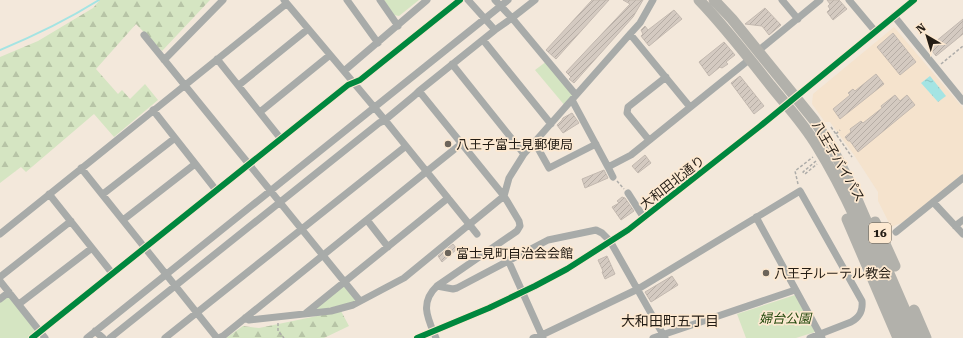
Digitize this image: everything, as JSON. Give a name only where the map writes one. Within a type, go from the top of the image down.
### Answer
[{"type":"highway","name":"八王子バイパス","points":[[699,0],[827,130],[852,186],[907,338]]},
{"type":"highway","name":"八王子バイパス","points":[[714,0],[732,19],[786,104],[813,140],[829,166],[917,338]]},
{"type":"highway","name":"16","points":[[827,130],[860,188],[926,338]]},
{"type":"highway","name":"16","points":[[829,166],[832,184],[898,338]]},
{"type":"street","points":[[164,60],[222,0]]},
{"type":"street","points":[[347,0],[378,43]]},
{"type":"street","points":[[380,0],[398,26]]},
{"type":"street","points":[[344,71],[427,0]]},
{"type":"street","points":[[32,338],[348,85],[360,80],[460,0]]},
{"type":"street","points":[[468,0],[495,30]]},
{"type":"street","points":[[495,0],[512,18],[574,98],[613,177]]},
{"type":"street","points":[[86,338],[508,0]]},
{"type":"street","points":[[110,338],[379,122],[385,120],[452,64],[535,0]]},
{"type":"street","points":[[245,318],[249,320],[331,311],[353,305],[404,278],[504,196],[509,178],[524,154],[640,23],[653,0]]},
{"type":"street","points":[[782,0],[798,19]]},
{"type":"street","points":[[608,167],[631,155],[820,0]]},
{"type":"street","points":[[850,0],[875,31]]},
{"type":"street","name":"大和田北通り","points":[[417,338],[435,335],[522,292],[567,269],[610,242],[644,218],[914,0]]},
{"type":"street","points":[[0,234],[186,85],[285,2],[354,82],[477,234]]},
{"type":"street","points":[[894,16],[963,101]]},
{"type":"street","points":[[239,85],[308,30]]},
{"type":"street","points":[[630,34],[690,107]]},
{"type":"street","points":[[144,35],[360,301]]},
{"type":"street","points":[[483,40],[551,124]]},
{"type":"street","points":[[260,112],[330,55]]},
{"type":"street","points":[[217,59],[281,138]]},
{"type":"street","points":[[452,64],[524,154]]},
{"type":"street","points":[[649,140],[627,113],[628,107],[666,77]]},
{"type":"street","points":[[419,91],[504,196],[519,221],[520,226],[517,231],[437,286],[429,295],[426,310],[435,335]]},
{"type":"street","points":[[153,110],[216,190]]},
{"type":"street","points":[[102,194],[175,138]]},
{"type":"street","points":[[535,143],[549,168],[596,144]]},
{"type":"street","points":[[81,168],[218,338],[223,336],[461,144]]},
{"type":"street","points":[[165,338],[406,146]]},
{"type":"street","points":[[123,220],[195,164]]},
{"type":"street","points":[[896,232],[963,178]]},
{"type":"street","points":[[533,338],[542,337],[638,289],[800,191],[862,301],[863,307],[857,318],[821,336],[810,338]]},
{"type":"street","points":[[628,193],[644,218]]},
{"type":"street","points":[[49,194],[112,273]]},
{"type":"street","points":[[306,313],[448,198]]},
{"type":"street","points":[[933,202],[963,234]]},
{"type":"street","points":[[756,218],[821,336]]},
{"type":"street","points":[[367,220],[388,247]]},
{"type":"street","points":[[955,226],[963,220]]},
{"type":"street","points":[[0,277],[71,221]]},
{"type":"street","points":[[437,286],[453,289],[458,288],[548,240],[596,230],[602,233],[610,242],[664,336]]},
{"type":"street","points":[[19,304],[92,248]]},
{"type":"street","points":[[508,260],[542,337]]},
{"type":"street","points":[[0,281],[45,338]]},
{"type":"street","points":[[653,338],[664,336],[795,290]]},
{"type":"street","points":[[0,299],[9,292]]},
{"type":"street","points":[[95,331],[103,338]]},
{"type":"path","points":[[940,65],[963,46]]},
{"type":"path","points":[[827,130],[836,134],[852,157]]},
{"type":"path","points":[[836,134],[840,130]]},
{"type":"path","points":[[800,191],[795,171],[813,157]]},
{"type":"path","points":[[814,162],[803,172],[805,174],[817,164]]},
{"type":"path","points":[[613,177],[628,193]]},
{"type":"path","points":[[278,317],[278,331],[284,338]]},
{"type":"shaded area","points":[[894,27],[963,108],[963,174],[904,222],[891,227],[878,201],[878,192],[830,122],[825,122],[812,104],[813,94]]},
{"type":"green space","points":[[100,0],[210,0],[162,51],[136,24],[96,69],[118,94],[122,90],[130,99],[145,84],[158,100],[114,137],[94,114],[26,172],[21,167],[0,183],[0,57],[38,41],[93,8]]},
{"type":"green space","points":[[384,0],[419,0],[399,16],[394,15]]},
{"type":"green space","points":[[547,61],[576,95],[566,107],[535,70]]},
{"type":"green space","points":[[344,282],[360,301],[306,313]]},
{"type":"green space","points":[[9,292],[40,332],[32,338],[0,338],[0,299]]},
{"type":"green space","name":"婦台公園","points":[[795,295],[815,332],[796,338],[746,338],[737,314]]},
{"type":"green space","points":[[341,311],[349,326],[324,338],[226,338],[243,326],[259,328]]},
{"type":"water","points":[[930,76],[946,96],[938,102],[921,83]]},
{"type":"building","points":[[592,0],[609,0],[556,59],[546,50]]},
{"type":"building","points":[[623,0],[643,0],[633,17],[574,83],[569,79],[571,77],[566,72],[630,4]]},
{"type":"building","points":[[827,0],[839,0],[847,9],[833,20],[827,12],[830,9],[828,6],[830,4]]},
{"type":"building","points":[[765,8],[781,25],[769,35],[762,26],[745,24]]},
{"type":"building","points":[[674,10],[682,19],[649,46],[641,36],[643,34],[641,30],[645,26],[648,30]]},
{"type":"building","points":[[963,19],[963,34],[936,56],[929,47]]},
{"type":"building","points":[[893,33],[916,62],[900,75],[877,47]]},
{"type":"building","points":[[724,42],[735,55],[726,62],[728,64],[722,68],[720,67],[709,76],[699,62]]},
{"type":"building","points":[[876,74],[884,84],[840,119],[833,109],[850,95],[848,93],[853,89],[855,91]]},
{"type":"building","points":[[740,76],[764,106],[754,114],[731,83]]},
{"type":"building","points":[[895,95],[900,101],[907,95],[915,105],[858,152],[845,137],[851,132],[850,129],[861,121],[863,123],[882,108],[881,106]]},
{"type":"building","points":[[572,113],[579,123],[563,133],[557,125],[563,118]]},
{"type":"building","points":[[645,155],[651,163],[638,173],[632,166]]},
{"type":"building","points":[[604,170],[608,178],[585,188],[582,179]]},
{"type":"building","points":[[622,197],[625,198],[634,211],[621,220],[612,207],[619,203],[617,201]]},
{"type":"building","name":"富士見町自治会会館","points":[[453,244],[457,249],[442,262],[438,256]]},
{"type":"building","points":[[607,256],[615,274],[605,279],[598,260]]},
{"type":"building","points":[[672,276],[678,285],[651,302],[645,292]]},
{"type":"waterway","points":[[0,50],[50,27],[99,0]]},
{"type":"cycle path","points":[[32,338],[348,85],[360,80],[460,0]]},
{"type":"cycle path","points":[[417,338],[489,308],[535,286],[567,269],[628,230],[759,127],[914,0]]},
{"type":"place","name":"八王子富士見郵便局","points":[[448,144]]},
{"type":"place","name":"富士見町自治会会館","points":[[448,253]]},
{"type":"place","name":"八王子ルーテル教会","points":[[766,273]]},
{"type":"district","name":"大和田町五丁目","points":[[670,321]]}]
